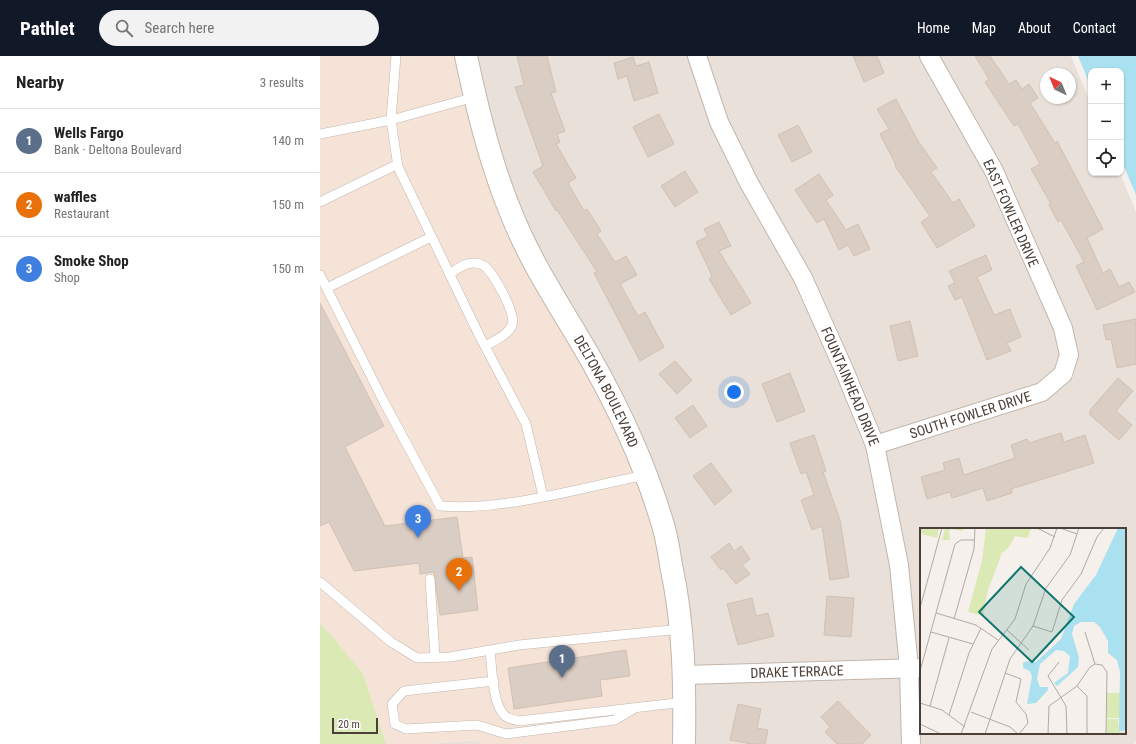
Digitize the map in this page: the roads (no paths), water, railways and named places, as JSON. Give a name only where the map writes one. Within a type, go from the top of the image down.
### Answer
[{"type":"street","name":"DELTONA BOULEVARD","points":[[466,56],[490,156],[506,200],[533,261],[594,364],[623,422],[664,526],[678,599],[681,629],[685,675],[684,744]]},
{"type":"street","name":"FOUNTAINHEAD DRIVE","points":[[697,56],[719,122],[802,278],[845,372],[875,445],[898,565],[915,668],[911,744]]},
{"type":"street","name":"EAST FOWLER DRIVE","points":[[929,56],[994,171],[1063,328],[1069,355],[1061,376]]},
{"type":"street","name":"SOUTH FOWLER DRIVE","points":[[875,445],[1042,392],[1061,376]]},
{"type":"street","name":"DRAKE TERRACE","points":[[685,675],[915,668]]},
{"type":"lane","points":[[396,56],[391,120],[398,164],[449,274],[526,424],[543,496]]},
{"type":"lane","points":[[320,134],[391,120],[475,97]]},
{"type":"lane","points":[[320,202],[398,164]]},
{"type":"lane","points":[[327,288],[431,237]]},
{"type":"lane","points":[[449,274],[473,262],[483,265],[499,287],[506,300],[512,313],[512,325],[505,333],[485,346]]},
{"type":"lane","points":[[320,275],[440,506],[461,508],[543,496],[645,475]]},
{"type":"lane","points":[[430,579],[435,657]]},
{"type":"lane","points":[[320,582],[390,642],[417,658],[450,657],[519,645],[681,629]]},
{"type":"lane","points":[[490,650],[499,708],[506,717],[512,720],[519,721],[684,702]]},
{"type":"lane","points":[[494,681],[404,691],[392,704],[395,724],[406,729],[477,725],[506,734],[615,720],[635,708]]},
{"type":"water","points":[[1078,56],[1136,56],[1136,195],[1124,166],[1124,68],[1088,68],[1088,80]]},
{"type":"place","name":"Smoke Shop","points":[[418,538]]},
{"type":"place","name":"waffles","points":[[459,591]]},
{"type":"place","name":"Wells Fargo","points":[[562,678]]}]
